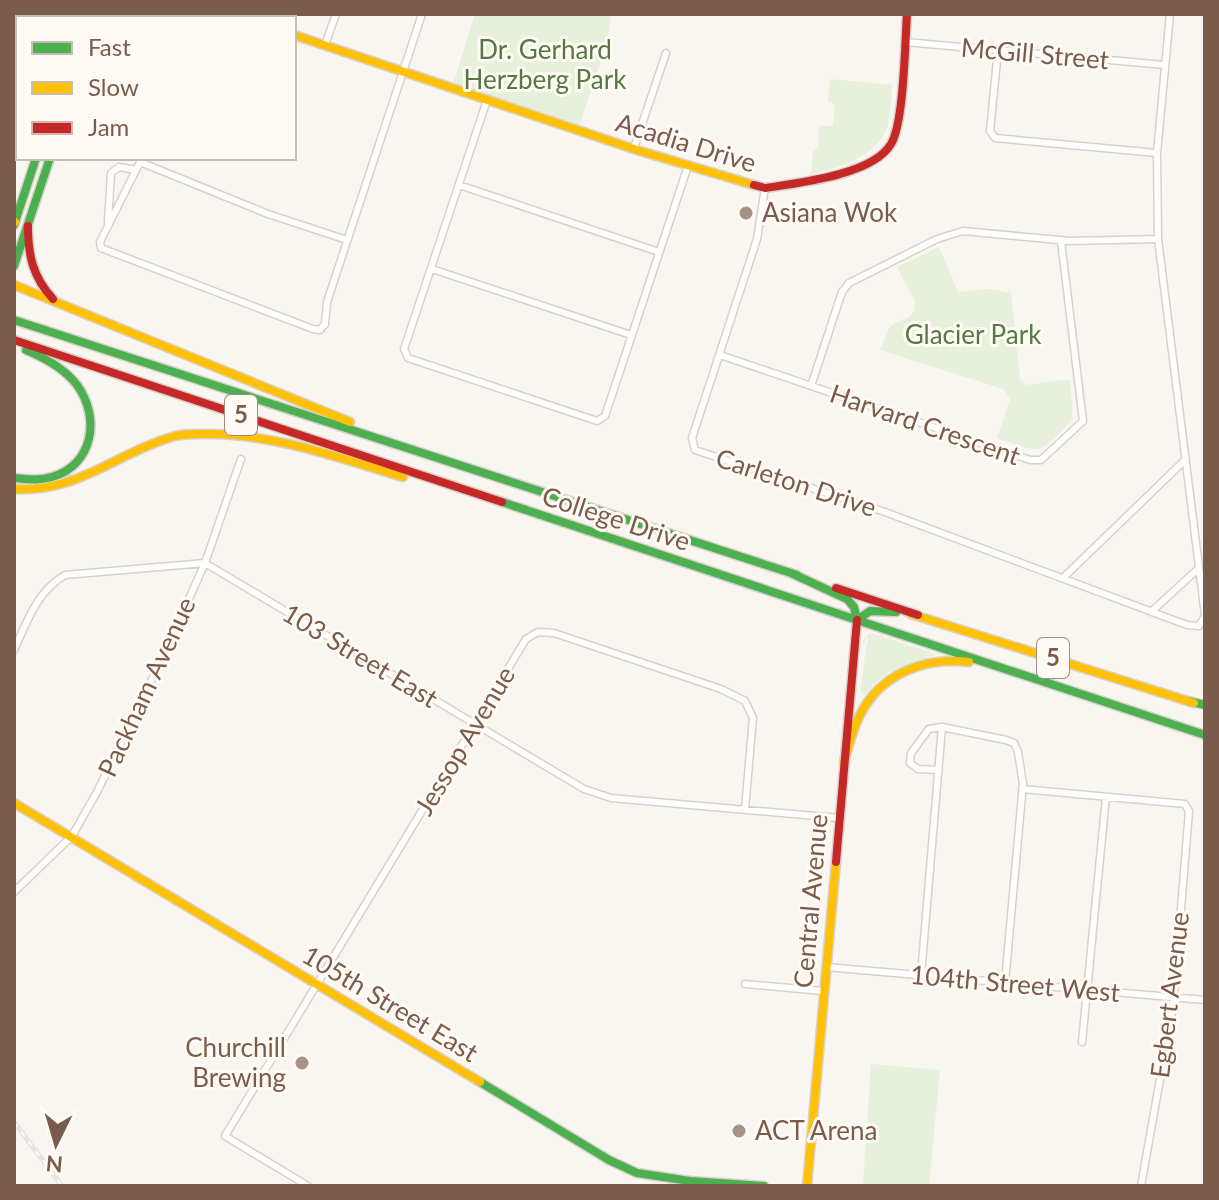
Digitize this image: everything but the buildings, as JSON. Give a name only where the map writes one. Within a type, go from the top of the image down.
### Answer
[{"type":"main road","name":"Acadia Drive","points":[[296,36],[688,166],[765,188],[840,176],[888,148],[898,124],[907,14]]},
{"type":"main road","points":[[14,224],[35,160]]},
{"type":"main road","points":[[14,266],[49,160]]},
{"type":"main road","points":[[28,226],[28,255],[35,276],[57,302]]},
{"type":"main road","points":[[14,285],[421,452]]},
{"type":"main road","name":"College Drive","points":[[14,320],[1205,706]]},
{"type":"main road","name":"College Drive","points":[[14,340],[1205,735]]},
{"type":"main road","points":[[14,346],[62,369],[80,388],[92,424],[88,447],[65,473],[44,481],[15,478]]},
{"type":"main road","points":[[14,489],[30,492],[73,483],[129,454],[177,435],[230,433],[268,437],[446,489],[467,491]]},
{"type":"main road","points":[[791,573],[847,599],[854,607],[857,620]]},
{"type":"main road","points":[[857,620],[864,611],[874,609],[918,615]]},
{"type":"main road","name":"Central Avenue","points":[[807,1186],[857,620]]},
{"type":"main road","points":[[844,762],[860,713],[885,680],[926,662],[957,660],[1004,669]]},
{"type":"main road","name":"105th Street East","points":[[14,803],[609,1160],[637,1173],[690,1181],[764,1186]]},
{"type":"street","points":[[325,45],[336,14]]},
{"type":"street","points":[[347,240],[268,214],[141,160],[100,242],[101,248],[317,330],[325,324],[327,302],[422,14]]},
{"type":"street","name":"Carleton Drive","points":[[765,188],[757,239],[692,438],[695,450],[885,512],[1151,612],[1199,626],[1205,616],[1158,239],[1157,153],[1170,14]]},
{"type":"street","name":"McGill Street","points":[[905,42],[1165,65]]},
{"type":"street","points":[[998,50],[990,131],[995,138],[1157,153]]},
{"type":"street","points":[[634,148],[666,53]]},
{"type":"street","points":[[487,100],[404,349],[408,358],[597,421],[605,416],[688,166]]},
{"type":"street","points":[[108,225],[111,173],[119,167],[136,170]]},
{"type":"street","points":[[459,185],[659,252]]},
{"type":"street","points":[[811,386],[842,292],[857,278],[937,239],[963,231],[1061,241],[1158,239]]},
{"type":"street","name":"Harvard Crescent","points":[[720,355],[1030,460],[1041,460],[1083,421],[1061,241]]},
{"type":"street","points":[[432,269],[631,335]]},
{"type":"street","name":"Packham Avenue","points":[[14,892],[72,836],[127,732],[205,563],[241,459]]},
{"type":"street","points":[[1063,578],[1185,461]]},
{"type":"street","points":[[14,650],[39,598],[65,575],[205,563]]},
{"type":"street","name":"103 Street East","points":[[205,563],[584,789],[611,798],[839,818]]},
{"type":"street","points":[[1151,612],[1199,568]]},
{"type":"street","name":"Jessop Avenue","points":[[308,1186],[225,1136],[526,639],[538,632],[554,633],[721,689],[745,701],[753,718],[745,809]]},
{"type":"street","points":[[938,770],[912,767],[910,758],[929,729],[942,727],[1014,743],[1018,752],[1022,789],[1005,982]]},
{"type":"street","points":[[921,975],[942,727]]},
{"type":"street","points":[[1022,789],[1106,797],[1082,1042]]},
{"type":"street","name":"Egbert Avenue","points":[[1106,797],[1185,804],[1189,811],[1173,998],[1141,1186]]},
{"type":"street","name":"104th Street West","points":[[826,967],[1205,1000]]},
{"type":"street","points":[[745,984],[823,991]]},
{"type":"green space","name":"Dr. Gerhard Herzberg Park","points":[[475,14],[611,14],[607,43],[578,129],[452,87]]},
{"type":"green space","points":[[830,79],[892,85],[889,119],[881,139],[865,154],[844,165],[811,174],[813,149],[818,149],[819,126],[833,126],[835,104],[828,102]]},
{"type":"green space","name":"Glacier Park","points":[[939,247],[958,292],[990,289],[1011,293],[1020,379],[1027,385],[1070,379],[1073,419],[1046,445],[1033,449],[997,438],[1010,399],[1003,389],[880,350],[890,326],[909,317],[915,310],[915,301],[897,267]]},
{"type":"green space","points":[[868,634],[937,654],[889,673],[864,695],[860,690],[868,637],[861,655],[864,638]]},
{"type":"green space","points":[[871,1064],[940,1070],[929,1186],[863,1186]]},
{"type":"railway","points":[[14,1122],[62,1186]]},
{"type":"traffic: fast","points":[[230,14],[236,16]]},
{"type":"traffic: fast","points":[[14,225],[35,160]]},
{"type":"traffic: fast","points":[[14,266],[49,160]]},
{"type":"traffic: fast","points":[[14,320],[797,575]]},
{"type":"traffic: fast","points":[[14,478],[42,479],[66,471],[77,462],[89,439],[89,412],[77,385],[54,364],[26,350]]},
{"type":"traffic: fast","points":[[502,502],[857,620],[854,607],[847,599],[791,573]]},
{"type":"traffic: fast","points":[[896,612],[870,611],[857,620],[1205,735]]},
{"type":"traffic: fast","points":[[1188,701],[1205,705]]},
{"type":"traffic: fast","points":[[480,1082],[609,1160],[637,1173],[690,1181],[764,1186]]},
{"type":"traffic: slow","points":[[296,36],[640,151],[754,185]]},
{"type":"traffic: slow","points":[[14,285],[350,422]]},
{"type":"traffic: slow","points":[[14,489],[38,488],[79,478],[154,443],[194,434],[261,438],[332,455],[403,477]]},
{"type":"traffic: slow","points":[[911,614],[1194,703]]},
{"type":"traffic: slow","points":[[844,762],[857,721],[869,700],[892,678],[921,665],[969,662]]},
{"type":"traffic: slow","points":[[14,803],[480,1082]]},
{"type":"traffic: slow","points":[[807,1186],[836,862]]},
{"type":"traffic: jam","points":[[754,185],[765,188],[834,176],[882,155],[891,144],[899,119],[907,14]]},
{"type":"traffic: jam","points":[[28,226],[33,266],[53,299]]},
{"type":"traffic: jam","points":[[14,340],[502,502]]},
{"type":"traffic: jam","points":[[836,588],[918,615]]},
{"type":"traffic: jam","points":[[836,862],[857,620]]},
{"type":"place","name":"Asiana Wok","points":[[746,213]]},
{"type":"place","name":"Churchill Brewing","points":[[302,1063]]},
{"type":"place","name":"ACT Arena","points":[[739,1131]]}]
